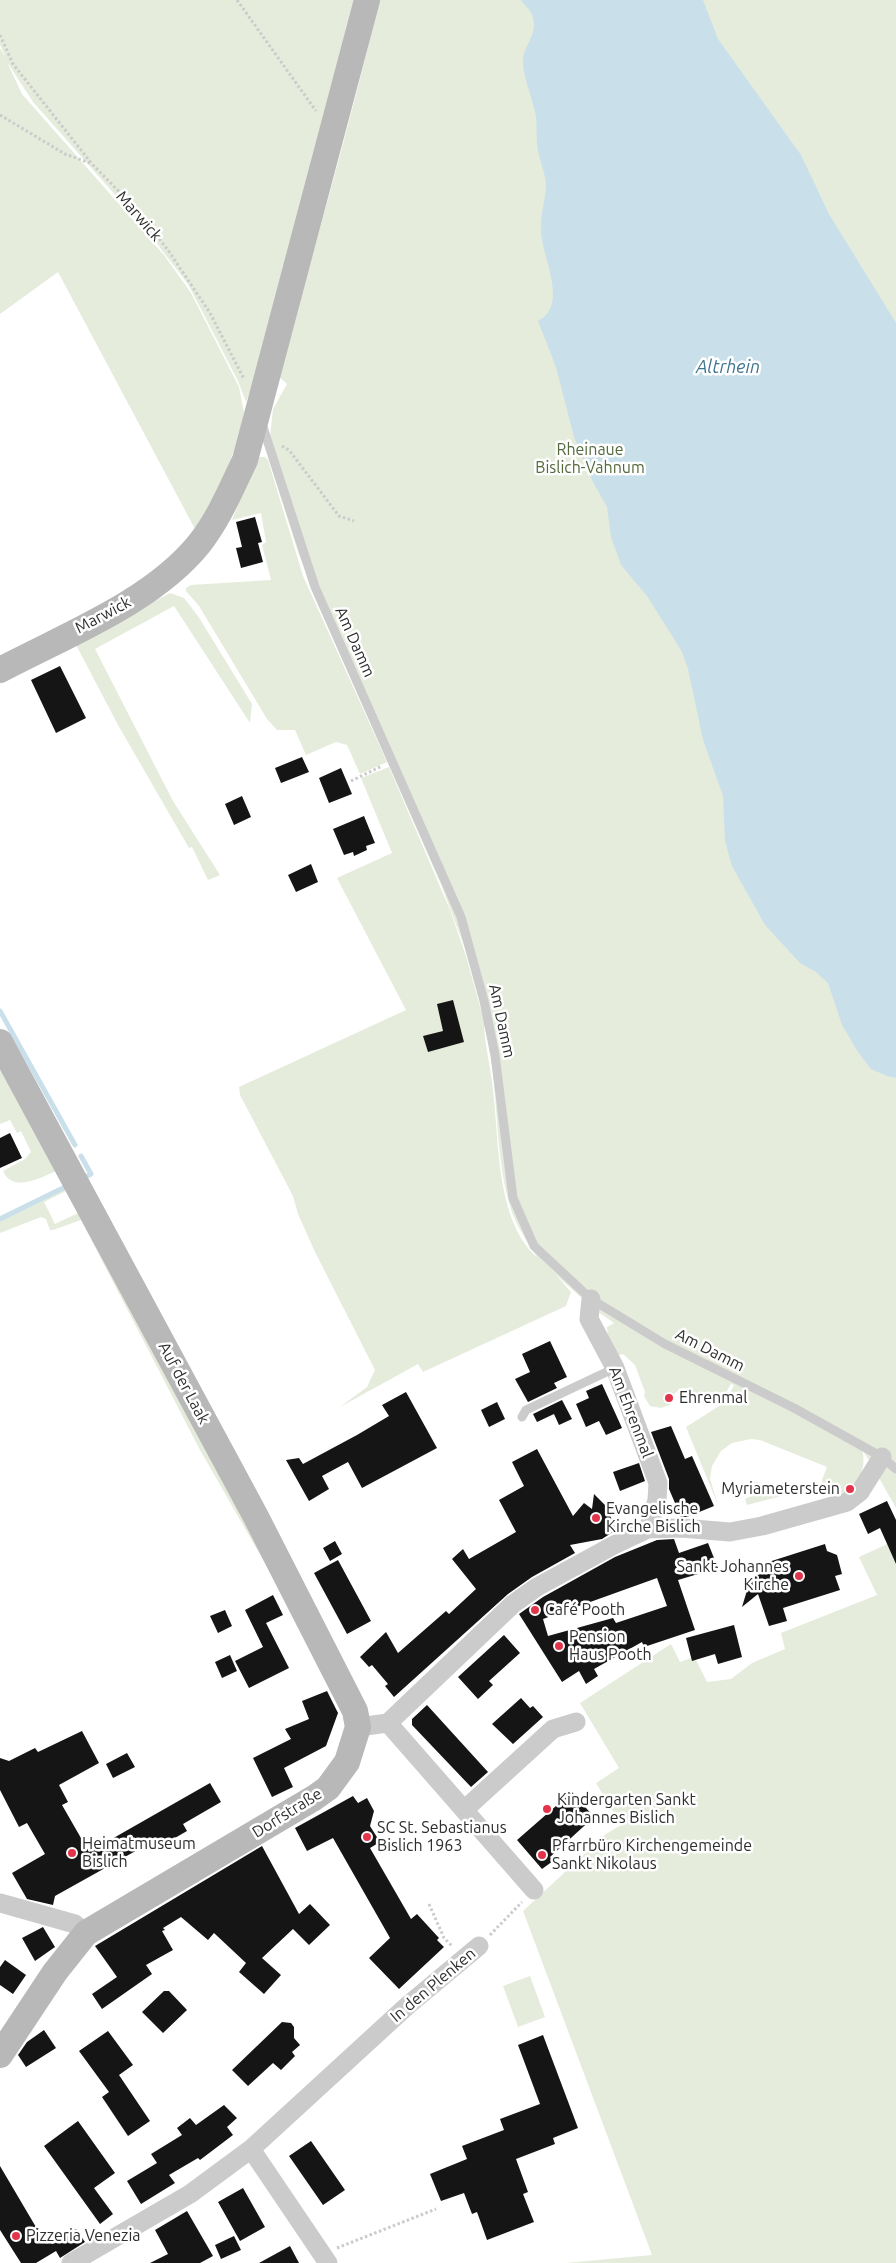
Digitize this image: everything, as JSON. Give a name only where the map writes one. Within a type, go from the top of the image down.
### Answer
[{"type":"main road","name":"Marwick","points":[[0,670],[130,602],[159,583],[194,549],[223,508],[245,460],[367,0]]},
{"type":"main road","name":"Auf der Laak","points":[[0,1042],[318,1634],[355,1711],[358,1727]]},
{"type":"main road","name":"Dorfstraße","points":[[0,2055],[55,1972],[86,1933],[328,1788],[347,1762],[358,1727]]},
{"type":"street","name":"Am Ehrenmal","points":[[591,1299],[588,1319],[615,1368],[658,1483],[657,1500],[648,1529]]},
{"type":"street","points":[[358,1727],[388,1724],[513,1604],[545,1582],[614,1544],[648,1529],[681,1528],[725,1533],[762,1526],[847,1502],[860,1492],[889,1463]]},
{"type":"street","points":[[464,1810],[552,1729],[576,1722]]},
{"type":"street","points":[[388,1724],[534,1890]]},
{"type":"street","points":[[0,1903],[74,1924],[86,1933]]},
{"type":"street","name":"In den Plenken","points":[[72,2263],[190,2194],[251,2149],[407,2006],[472,1952]]},
{"type":"street","points":[[251,2149],[325,2258]]},
{"type":"lane","name":"Am Damm","points":[[258,411],[315,587],[461,917],[484,1001],[494,1055],[513,1198],[534,1246],[591,1299],[665,1344],[794,1408],[889,1463]]},
{"type":"lane","points":[[522,1417],[526,1410],[615,1368]]},
{"type":"path","points":[[237,0],[320,118],[334,129]]},
{"type":"path","name":"Marwick","points":[[0,35],[13,64],[92,164],[139,212],[170,252],[210,313],[241,372],[258,411]]},
{"type":"path","points":[[0,115],[65,154],[92,164]]},
{"type":"path","points":[[289,450],[339,516],[354,521]]},
{"type":"path","points":[[350,781],[392,761]]},
{"type":"path","name":"In den Plenken","points":[[472,1952],[534,1890]]},
{"type":"path","points":[[429,1904],[444,1938],[472,1952]]},
{"type":"path","points":[[325,2258],[436,2209]]},
{"type":"green space","points":[[0,0],[358,0],[268,344],[246,402],[238,381],[188,284],[147,231],[33,102],[7,62],[22,94],[164,255],[191,293],[239,387],[244,412],[240,436],[214,500],[195,529],[58,272],[0,314],[0,48],[6,58],[0,45]]},
{"type":"green space","name":"Rheinaue Bislich-Vahnum","points":[[379,0],[896,0],[896,1508],[879,1478],[880,1476],[862,1450],[863,1467],[856,1483],[843,1493],[834,1494],[825,1491],[822,1480],[827,1467],[760,1440],[751,1439],[732,1443],[721,1451],[712,1466],[710,1479],[718,1505],[686,1427],[724,1403],[734,1385],[731,1384],[721,1401],[706,1398],[692,1401],[689,1392],[685,1388],[680,1389],[673,1395],[668,1393],[665,1398],[671,1402],[670,1405],[661,1408],[650,1406],[644,1396],[645,1392],[635,1365],[623,1354],[616,1356],[608,1339],[607,1327],[614,1323],[594,1309],[556,1275],[571,1292],[566,1306],[423,1372],[418,1364],[340,1407],[367,1387],[375,1370],[315,1252],[298,1214],[293,1196],[240,1095],[239,1087],[406,1010],[337,878],[392,853],[361,778],[389,767],[450,910],[466,956],[483,1017],[476,978],[442,887],[319,605],[298,552],[268,457],[273,409],[287,384],[279,377],[344,142]],"holes":[[[484,1025],[489,1047],[498,1136],[509,1203],[521,1231],[537,1257],[524,1242],[514,1223],[507,1202],[502,1179]]]},
{"type":"green space","points":[[257,457],[265,457],[268,460],[303,576],[387,762],[360,774],[347,745],[336,742],[306,755],[295,730],[277,730],[267,719],[199,606],[186,591],[186,588],[191,585],[271,580],[262,545],[266,542],[261,513],[232,520]]},
{"type":"green space","points":[[170,593],[184,598],[198,616],[252,704],[250,723],[174,606],[95,649],[173,801],[220,875],[208,880],[192,847],[189,848],[118,725],[75,643]]},
{"type":"green space","points":[[0,1069],[56,1171],[35,1180],[20,1183],[7,1178],[3,1171],[25,1159],[31,1152],[21,1131],[17,1133],[10,1120],[0,1124]]},
{"type":"green space","points":[[66,1178],[268,1558],[274,1579],[200,1450],[81,1220],[50,1230],[46,1219],[41,1217],[0,1233],[0,1216],[63,1186],[60,1180]],"holes":[[[66,1191],[78,1213],[55,1224],[44,1202]]]},
{"type":"green space","points":[[751,1480],[783,1492],[785,1495],[747,1505],[745,1499],[755,1494]]},
{"type":"green space","points":[[896,1540],[896,2263],[566,2263],[652,2255],[523,1911],[606,1834],[621,1825],[596,1783],[619,1768],[580,1703],[671,1644],[680,1662],[691,1658],[696,1660],[707,1682],[731,1679],[752,1663],[785,1649],[781,1633],[877,1595],[859,1557]]},
{"type":"green space","points":[[530,1976],[545,2017],[518,2027],[503,1986]]},
{"type":"water","name":"Altrhein","points":[[521,0],[703,0],[718,39],[801,155],[829,214],[896,323],[896,1078],[871,1069],[842,1025],[828,983],[816,972],[800,963],[765,925],[732,866],[725,841],[723,796],[703,740],[688,669],[681,650],[647,596],[621,565],[611,537],[607,507],[593,482],[574,437],[556,367],[538,321],[547,314],[552,304],[553,292],[541,230],[546,184],[538,151],[536,117],[523,65],[523,58],[534,29],[534,22],[531,13]]},
{"type":"building","points":[[255,517],[262,542],[258,543],[263,562],[241,568],[236,548],[242,547],[236,522]]},
{"type":"building","points":[[60,666],[86,718],[56,733],[31,680]]},
{"type":"building","points":[[302,757],[309,772],[281,783],[275,768]]},
{"type":"building","points":[[341,768],[352,794],[329,803],[319,778]]},
{"type":"building","points":[[242,796],[251,817],[234,825],[225,804]]},
{"type":"building","points":[[364,816],[375,843],[366,846],[367,850],[354,856],[353,852],[344,855],[333,829]]},
{"type":"building","points":[[311,864],[318,882],[296,892],[288,875]]},
{"type":"building","points":[[453,1000],[464,1042],[428,1052],[423,1036],[443,1031],[437,1004]]},
{"type":"building","points":[[10,1133],[22,1158],[0,1168],[0,1138]]},
{"type":"building","points":[[550,1341],[567,1377],[554,1383],[557,1388],[528,1402],[515,1379],[530,1372],[522,1354]]},
{"type":"building","points":[[602,1384],[622,1428],[606,1435],[599,1421],[586,1427],[576,1404],[589,1398],[586,1391]]},
{"type":"building","points":[[406,1392],[437,1448],[362,1488],[348,1462],[322,1476],[329,1489],[309,1501],[286,1460],[299,1458],[303,1464],[357,1435],[389,1416],[382,1405]]},
{"type":"building","points":[[562,1400],[572,1419],[559,1425],[554,1414],[537,1422],[533,1414]]},
{"type":"building","points":[[497,1402],[505,1419],[489,1427],[481,1410]]},
{"type":"building","points":[[671,1426],[685,1459],[692,1456],[714,1506],[687,1517],[681,1517],[669,1489],[669,1479],[651,1432]]},
{"type":"building","points":[[537,1449],[573,1516],[584,1503],[592,1509],[594,1494],[606,1506],[616,1530],[602,1539],[570,1545],[575,1553],[532,1577],[508,1594],[394,1697],[385,1686],[388,1684],[372,1665],[369,1667],[360,1657],[386,1632],[398,1653],[446,1611],[449,1614],[476,1589],[452,1559],[463,1549],[469,1559],[516,1532],[499,1500],[524,1486],[512,1462]]},
{"type":"building","points":[[639,1463],[645,1481],[620,1491],[613,1472]]},
{"type":"building","points":[[887,1501],[896,1520],[896,1564],[880,1528],[868,1534],[859,1514]]},
{"type":"building","points":[[674,1539],[679,1553],[708,1543],[718,1568],[678,1580],[695,1630],[644,1647],[642,1642],[594,1669],[598,1676],[586,1684],[579,1671],[562,1682],[519,1614],[543,1597],[615,1557],[657,1540]],"holes":[[[657,1578],[667,1606],[616,1623],[613,1618],[548,1636],[543,1619]]]},
{"type":"building","points":[[335,1541],[342,1554],[330,1561],[323,1548]]},
{"type":"building","name":"Sankt Johannes Kirche","points":[[825,1544],[827,1551],[837,1555],[842,1574],[835,1576],[840,1590],[783,1608],[787,1621],[769,1626],[758,1594],[742,1607],[751,1577],[764,1573],[756,1566]]},
{"type":"building","points":[[338,1560],[371,1621],[347,1634],[314,1573]]},
{"type":"building","points":[[273,1595],[283,1615],[266,1623],[289,1668],[249,1688],[235,1661],[263,1647],[245,1610]]},
{"type":"building","points":[[225,1610],[232,1626],[218,1633],[210,1616]]},
{"type":"building","points":[[734,1625],[742,1657],[718,1664],[715,1654],[692,1661],[686,1638]]},
{"type":"building","points":[[504,1635],[520,1653],[489,1681],[493,1685],[478,1699],[458,1677]]},
{"type":"building","points":[[230,1655],[237,1671],[222,1678],[215,1662]]},
{"type":"building","points":[[327,1691],[338,1713],[326,1746],[284,1768],[293,1787],[272,1797],[253,1758],[291,1739],[285,1729],[309,1719],[302,1701]]},
{"type":"building","points":[[521,1698],[530,1708],[533,1706],[543,1717],[513,1744],[492,1724]]},
{"type":"building","points":[[427,1705],[488,1772],[471,1787],[412,1725],[412,1719]]},
{"type":"building","points":[[82,1731],[99,1763],[59,1785],[68,1802],[62,1805],[89,1852],[210,1783],[221,1802],[183,1824],[187,1831],[161,1846],[157,1839],[55,1896],[53,1905],[27,1899],[12,1873],[45,1854],[27,1823],[19,1827],[0,1790],[0,1758],[9,1761],[35,1748],[38,1752]]},
{"type":"building","points":[[127,1753],[135,1767],[113,1778],[106,1764]]},
{"type":"building","points":[[572,1792],[594,1817],[550,1857],[553,1861],[542,1869],[517,1840]]},
{"type":"building","points":[[353,1796],[358,1803],[367,1798],[374,1811],[370,1826],[380,1842],[370,1848],[411,1919],[417,1914],[439,1938],[437,1940],[444,1947],[399,1989],[369,1958],[390,1938],[333,1838],[307,1851],[295,1828]]},
{"type":"building","points":[[262,1846],[299,1914],[310,1904],[330,1925],[309,1945],[293,1929],[262,1958],[281,1975],[264,1994],[239,1972],[246,1963],[214,1933],[208,1940],[181,1917],[163,1928],[165,1930],[162,1931],[173,1950],[146,1965],[152,1974],[102,2009],[92,1994],[117,1977],[95,1946]]},
{"type":"building","points":[[43,1927],[55,1947],[35,1961],[22,1938]]},
{"type":"building","points":[[5,1960],[26,1975],[13,1994],[0,1985],[0,1967]]},
{"type":"building","points":[[164,1991],[169,1991],[187,2010],[163,2033],[142,2012]]},
{"type":"building","points":[[282,2022],[291,2023],[294,2027],[294,2038],[300,2045],[292,2052],[295,2056],[281,2070],[273,2063],[248,2086],[232,2070]]},
{"type":"building","points":[[44,2030],[56,2048],[26,2067],[18,2055],[27,2042]]},
{"type":"building","points":[[108,2031],[133,2065],[119,2075],[150,2121],[128,2136],[102,2097],[109,2092],[79,2051]]},
{"type":"building","points":[[543,2035],[578,2128],[553,2138],[555,2144],[516,2159],[528,2192],[523,2194],[534,2222],[487,2240],[477,2212],[472,2214],[464,2193],[441,2201],[430,2174],[467,2159],[462,2146],[504,2130],[500,2119],[540,2104],[518,2045]]},
{"type":"building","points":[[224,2105],[237,2118],[227,2127],[233,2135],[200,2160],[198,2158],[169,2175],[175,2183],[141,2204],[127,2181],[157,2163],[151,2154],[182,2135],[177,2128],[190,2118],[196,2125]]},
{"type":"building","points":[[78,2121],[115,2173],[94,2188],[113,2214],[100,2224],[44,2146]]},
{"type":"building","points":[[311,2141],[345,2190],[323,2205],[289,2156]]},
{"type":"building","points":[[0,2166],[43,2239],[47,2237],[52,2244],[76,2229],[85,2242],[60,2258],[56,2251],[36,2263],[21,2263],[0,2230]]},
{"type":"building","points":[[243,2188],[265,2227],[240,2241],[218,2202]]},
{"type":"building","points":[[187,2211],[213,2256],[200,2263],[150,2263],[168,2254],[155,2230]]},
{"type":"building","points":[[234,2236],[241,2250],[221,2259],[215,2245]]},
{"type":"building","points":[[290,2246],[299,2263],[259,2263]]},
{"type":"waterway","points":[[0,1011],[75,1145]]},
{"type":"waterway","points":[[81,1156],[91,1174],[83,1178]]},
{"type":"waterway","points":[[0,1219],[69,1185]]},
{"type":"place","name":"Ehrenmal","points":[[669,1398]]},
{"type":"place","name":"Myriameterstein","points":[[850,1489]]},
{"type":"place","name":"Evangelische Kirche Bislich","points":[[596,1518]]},
{"type":"place","name":"Sankt Johannes Kirche","points":[[799,1576]]},
{"type":"place","name":"Café Pooth","points":[[535,1610]]},
{"type":"place","name":"Pension Haus Pooth","points":[[559,1646]]},
{"type":"place","name":"Kindergarten Sankt Johannes Bislich","points":[[547,1809]]},
{"type":"place","name":"SC St. Sebastianus Bislich 1963","points":[[367,1837]]},
{"type":"place","name":"Heimatmuseum Bislich","points":[[72,1853]]},
{"type":"place","name":"Pfarrbüro Kirchengemeinde Sankt Nikolaus","points":[[542,1855]]},
{"type":"place","name":"Pizzeria Venezia","points":[[16,2236]]}]
